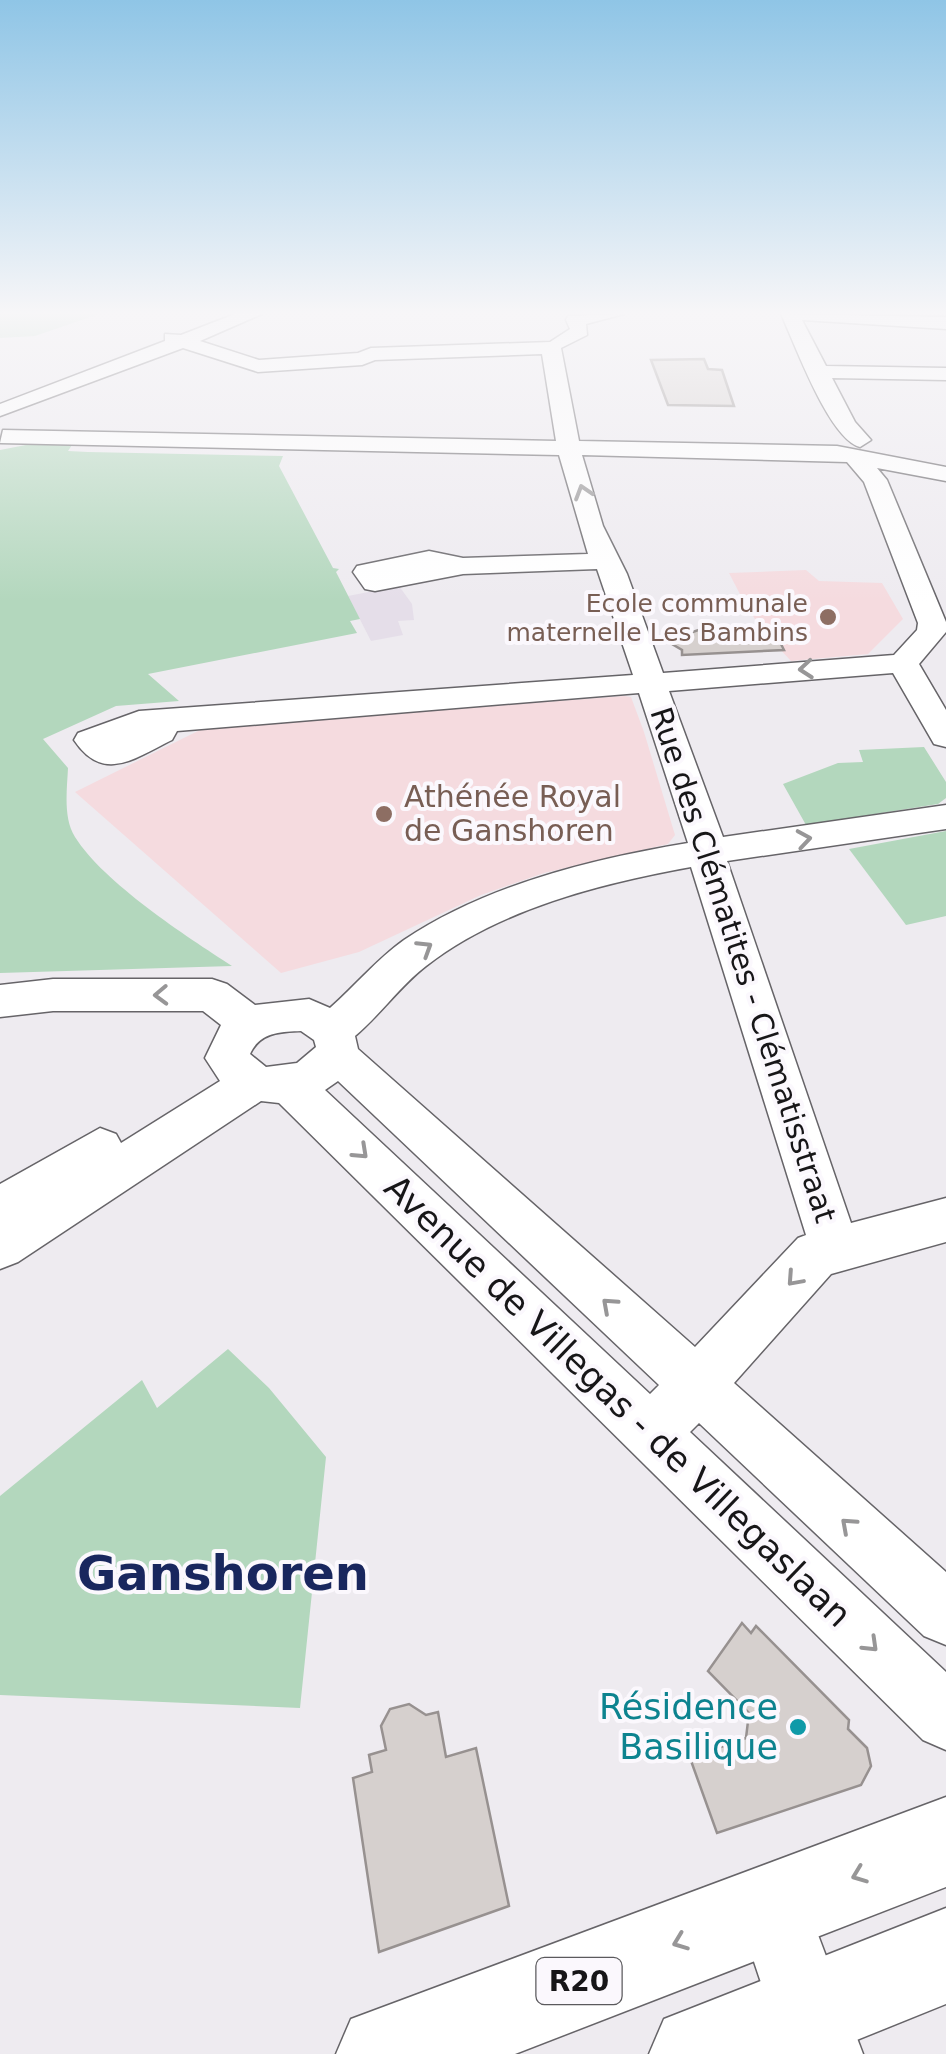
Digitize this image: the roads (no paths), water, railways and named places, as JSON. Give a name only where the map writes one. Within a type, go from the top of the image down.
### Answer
[{"type":"main road","name":"R20","points":[[386,2054],[946,1842]]},
{"type":"main road","points":[[699,2054],[816,2032],[946,1956]]},
{"type":"street","points":[[3,421],[27,410]]},
{"type":"street","name":"Rue des Clématites - Clématisstraat","points":[[565,410],[569,443],[604,560],[613,574],[650,682],[835,1248]]},
{"type":"street","points":[[163,722],[903,663],[939,623],[837,410]]},
{"type":"street","points":[[3,421],[297,437],[858,452],[946,460]]},
{"type":"street","points":[[858,452],[946,474]]},
{"type":"street","points":[[464,566],[604,560]]},
{"type":"street","points":[[903,663],[946,737]]},
{"type":"street","points":[[0,1246],[281,1056],[387,974],[469,922],[519,899],[588,876],[946,817]]},
{"type":"street","points":[[0,1001],[53,995],[212,995],[281,1056]]},
{"type":"street","points":[[0,1210],[281,1056]]},
{"type":"street","name":"Avenue de Villegas - de Villegaslaan","points":[[281,1056],[348,1064],[946,1614]]},
{"type":"street","name":"Avenue de Villegas - de Villegaslaan","points":[[281,1056],[652,1434],[946,1717]]},
{"type":"street","points":[[652,1434],[816,1255],[946,1220]]},
{"type":"street","points":[[772,1908],[816,2032]]},
{"type":"place","name":"Ecole communale maternelle Les Bambins","points":[[828,617]]},
{"type":"place","name":"Athénée Royal de Ganshoren","points":[[384,814]]},
{"type":"place","name":"Résidence Basilique","points":[[798,1727]]},
{"type":"district","name":"Ganshoren","points":[[223,1573]]}]
